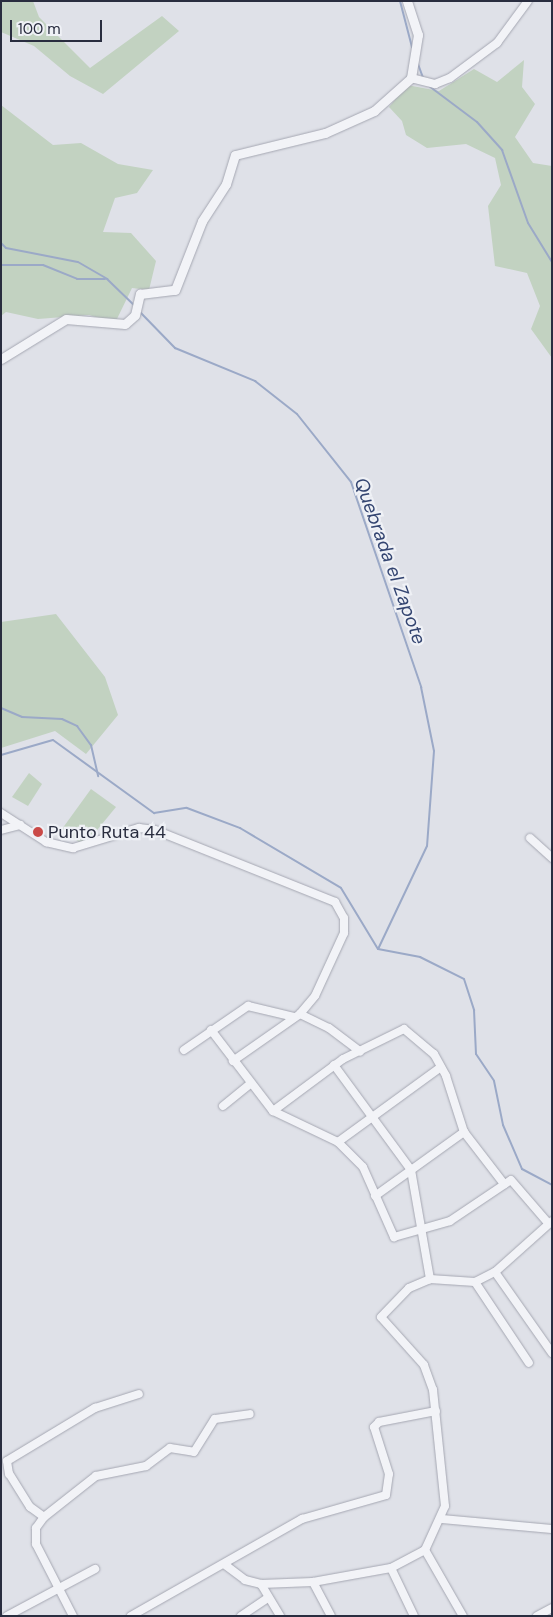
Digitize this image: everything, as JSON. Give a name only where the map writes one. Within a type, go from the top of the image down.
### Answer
[{"type":"street","points":[[1,359],[66,319],[129,322],[140,294],[175,290],[202,220],[226,184],[235,156],[325,133],[374,111],[411,78],[418,35],[407,1]]},
{"type":"street","points":[[411,78],[436,84],[450,78],[497,43],[528,1]]},
{"type":"street","points":[[1,813],[46,842],[74,848],[139,828],[155,830],[335,902],[344,918],[344,933],[324,980],[297,1015],[233,1062]]},
{"type":"street","points":[[1,830],[20,825]]},
{"type":"street","points":[[530,838],[552,858]]},
{"type":"street","points":[[184,1050],[248,1006],[297,1015],[329,1028],[360,1051]]},
{"type":"street","points":[[277,1112],[343,1059],[404,1029],[441,1067],[464,1132],[504,1184]]},
{"type":"street","points":[[211,1030],[250,1084],[277,1112],[338,1142],[363,1167],[394,1237],[450,1221],[504,1184],[514,1182],[550,1222],[495,1272],[475,1282],[430,1279],[409,1288],[382,1318],[424,1366],[436,1412],[445,1474],[442,1519],[425,1550],[391,1568],[313,1582],[261,1584],[245,1580],[224,1564]]},
{"type":"street","points":[[341,1075],[343,1059]]},
{"type":"street","points":[[334,1065],[374,1117],[411,1170],[423,1229],[430,1279]]},
{"type":"street","points":[[338,1142],[441,1067]]},
{"type":"street","points":[[223,1106],[250,1084]]},
{"type":"street","points":[[375,1196],[464,1132]]},
{"type":"street","points":[[495,1272],[552,1353]]},
{"type":"street","points":[[475,1282],[529,1363]]},
{"type":"street","points":[[44,1517],[30,1507],[9,1474],[7,1460],[95,1408],[139,1394]]},
{"type":"street","points":[[132,1616],[302,1519],[386,1495],[389,1474],[374,1427],[379,1422],[436,1412]]},
{"type":"street","points":[[73,1616],[36,1544],[36,1528],[44,1517],[96,1476],[146,1466],[170,1448],[194,1452],[215,1419],[250,1414]]},
{"type":"street","points":[[442,1519],[552,1528]]},
{"type":"street","points":[[425,1550],[463,1616]]},
{"type":"street","points":[[391,1568],[414,1616]]},
{"type":"street","points":[[7,1616],[95,1569]]},
{"type":"street","points":[[313,1582],[331,1616]]},
{"type":"street","points":[[261,1584],[280,1616]]},
{"type":"street","points":[[241,1616],[268,1598]]},
{"type":"street","points":[[537,1616],[552,1608]]},
{"type":"green space","points":[[1,1],[33,1],[39,17],[90,68],[162,16],[179,31],[103,94],[70,76],[34,46],[1,32]]},
{"type":"green space","points":[[524,60],[522,87],[535,104],[515,137],[533,163],[552,166],[552,358],[531,329],[540,306],[527,273],[495,266],[488,206],[501,185],[495,158],[466,144],[427,148],[406,135],[402,121],[389,107],[407,85],[439,91],[474,69],[497,82]]},
{"type":"green space","points":[[1,105],[53,145],[81,143],[118,164],[153,170],[137,193],[115,198],[103,232],[131,233],[156,261],[149,290],[132,288],[115,323],[89,315],[38,319],[6,312],[1,316]]},
{"type":"green space","points":[[56,614],[105,677],[118,715],[86,754],[55,731],[1,748],[1,622]]},
{"type":"green space","points":[[29,773],[42,784],[28,806],[12,797]]},
{"type":"green space","points":[[91,789],[116,807],[84,846],[62,829]]},
{"type":"waterway","points":[[400,1],[412,47]]},
{"type":"waterway","points":[[418,64],[423,78]]},
{"type":"waterway","points":[[429,86],[477,122],[502,150],[528,223],[552,262]]},
{"type":"waterway","name":"Quebrada el Zapote","points":[[1,243],[6,248],[78,262],[107,279],[134,305]]},
{"type":"waterway","points":[[1,265],[43,265],[77,279],[105,279]]},
{"type":"waterway","name":"Quebrada el Zapote","points":[[139,311],[175,348],[255,381],[297,414],[351,482],[421,687],[434,751],[427,846],[378,949]]},
{"type":"waterway","points":[[1,708],[22,717],[62,719],[77,726],[91,745],[98,776]]},
{"type":"waterway","points":[[1,755],[53,740],[154,813],[187,808],[240,828],[341,888],[378,949]]},
{"type":"waterway","points":[[378,949],[420,957],[464,979],[474,1010],[476,1054],[494,1081],[503,1125],[522,1169],[552,1185]]},
{"type":"place","name":"Punto Ruta 44","points":[[38,832]]}]
